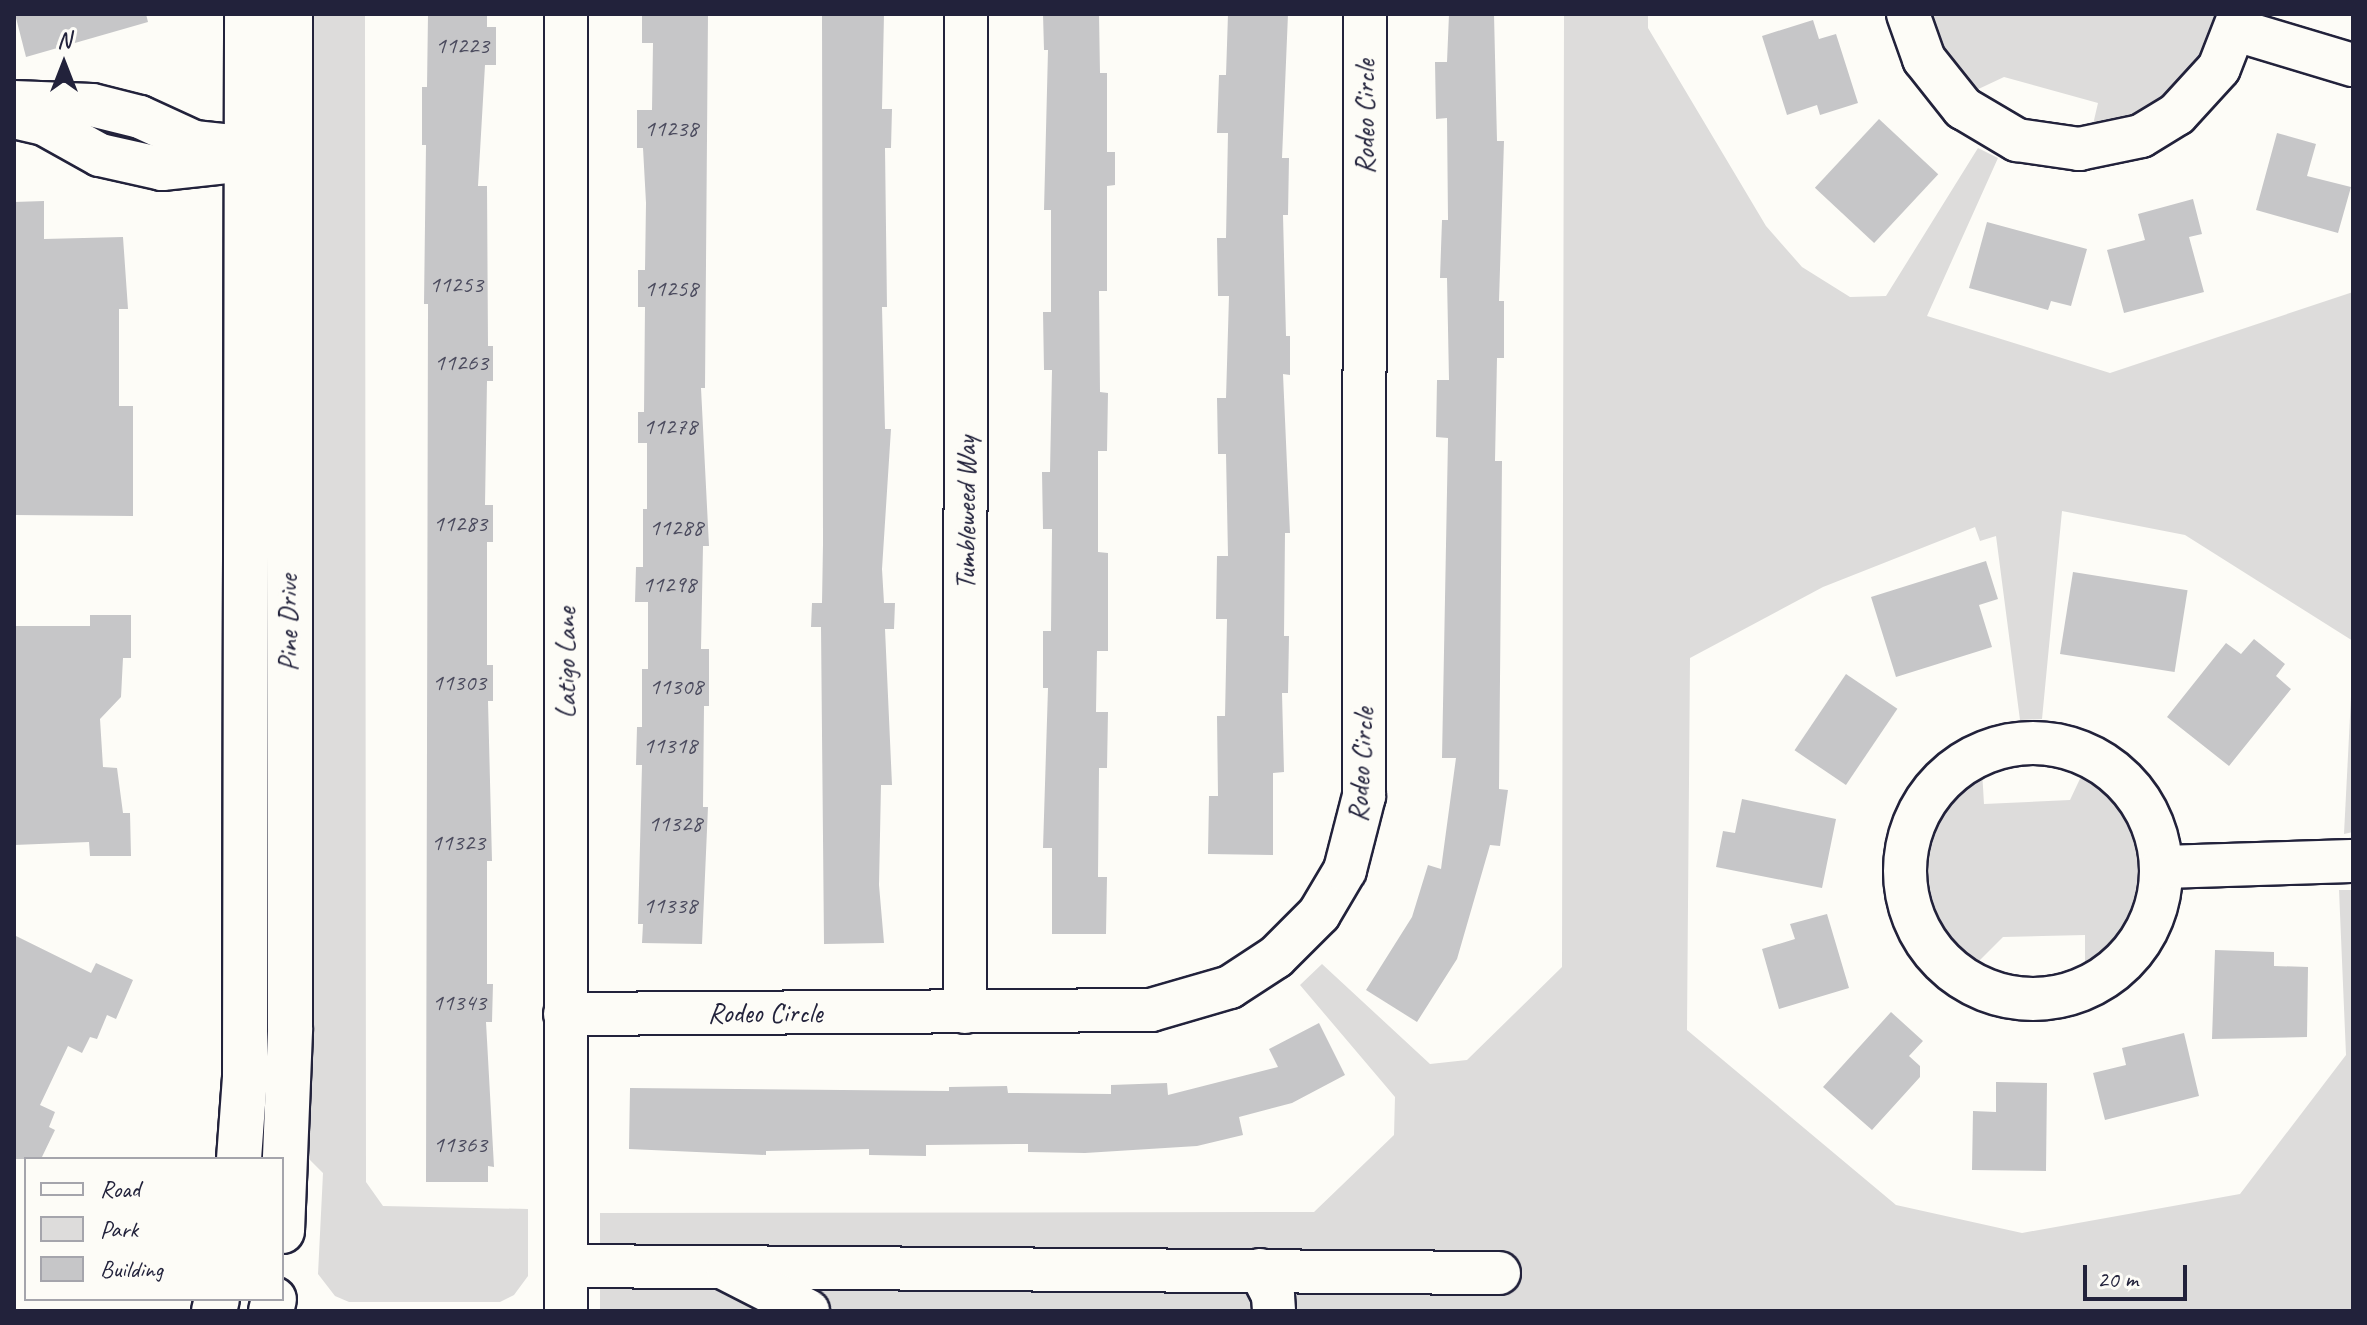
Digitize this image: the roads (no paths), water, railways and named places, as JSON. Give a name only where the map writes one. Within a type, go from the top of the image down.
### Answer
[{"type":"main road","name":"Pine Drive","points":[[239,1157],[245,1077],[247,14]]},
{"type":"main road","name":"Pine Drive","points":[[284,1180],[290,1028],[290,14]]},
{"type":"street","name":"Latigo Lane","points":[[566,14],[566,1311]]},
{"type":"street","name":"Tumbleweed Way","points":[[965,1012],[966,14]]},
{"type":"street","name":"Rodeo Circle","points":[[565,1014],[1151,1010],[1211,995],[1296,941],[1345,870],[1364,796],[1365,14]]},
{"type":"street","points":[[1908,14],[1924,59],[1963,108],[1998,131],[2058,149],[2111,145],[2160,127],[2207,85],[2238,22],[2353,65]]},
{"type":"street","points":[[14,102],[92,105],[140,117],[207,146],[248,155]]},
{"type":"street","points":[[14,117],[44,124],[125,163],[162,169],[248,155],[290,154]]},
{"type":"street","points":[[2024,743],[2061,746],[2112,770],[2148,813],[2162,867],[2154,915],[2129,957],[2081,990],[2043,999],[1986,990],[1945,964],[1916,925],[1905,868],[1919,813],[1940,783],[1987,751],[2024,743]]},
{"type":"street","points":[[2162,867],[2353,861]]},
{"type":"street","points":[[566,1266],[1499,1273]]},
{"type":"street","points":[[720,1266],[808,1311]]},
{"type":"street","points":[[1260,1270],[1273,1296],[1274,1311]]}]
